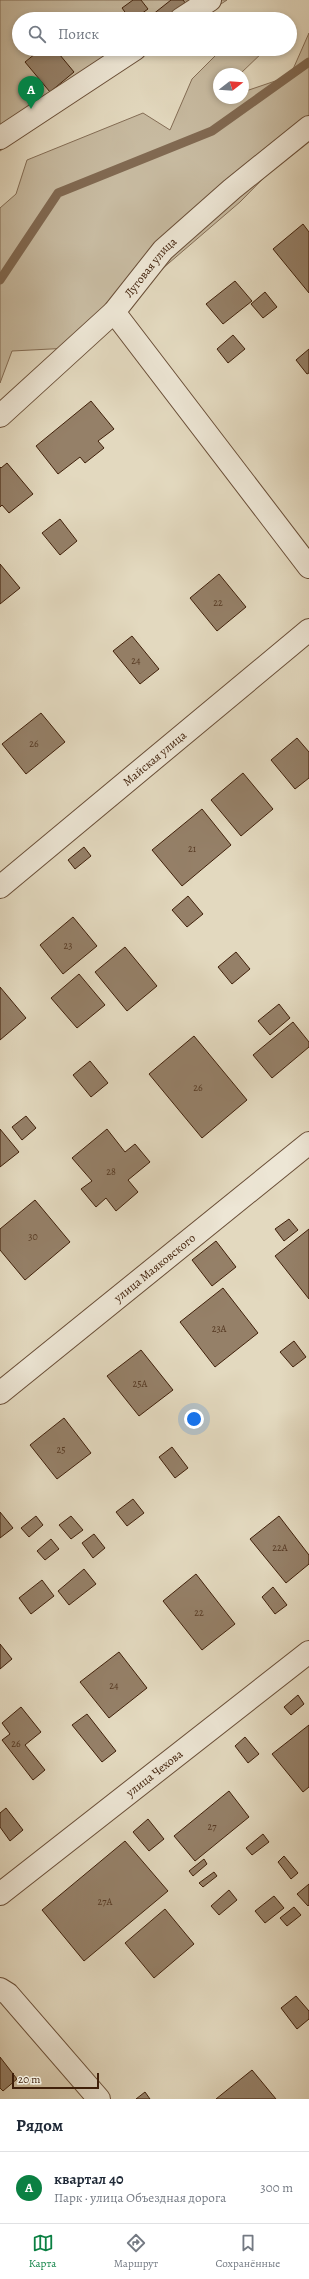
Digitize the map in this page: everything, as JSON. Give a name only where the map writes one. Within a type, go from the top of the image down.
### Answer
[{"type":"street","points":[[192,12],[210,0]]},
{"type":"street","points":[[0,138],[125,56]]},
{"type":"street","name":"Луговая улица","points":[[0,416],[114,312],[163,250],[232,189],[309,127]]},
{"type":"street","points":[[114,312],[309,567]]},
{"type":"street","name":"Майская улица","points":[[0,887],[309,630]]},
{"type":"street","name":"улица Маяковского","points":[[0,1393],[309,1143]]},
{"type":"street","name":"улица Чехова","points":[[0,1894],[309,1652]]},
{"type":"street","points":[[0,1989],[8,1994],[99,2099]]},
{"type":"shaded area","points":[[0,0],[227,0],[209,12],[12,12],[12,56],[141,56],[0,151]]},
{"type":"shaded area","points":[[309,33],[309,132],[240,202],[70,348],[12,351],[0,383],[0,208],[16,194],[27,160],[143,113],[170,130],[192,79],[215,56],[259,56],[246,68],[213,68],[213,104],[249,104],[249,90],[290,76]]},
{"type":"building","points":[[133,0],[141,0],[148,9],[144,12],[125,12],[122,8]]},
{"type":"building","points":[[171,0],[183,0],[187,5],[178,12],[156,12]]},
{"type":"building","points":[[32,56],[61,56],[74,72],[50,92],[25,62]]},
{"type":"building","points":[[303,224],[309,232],[309,293],[273,249]]},
{"type":"building","points":[[235,281],[252,301],[223,324],[206,304]]},
{"type":"building","points":[[265,292],[277,307],[263,318],[251,304]]},
{"type":"building","points":[[233,335],[245,349],[228,363],[217,349]]},
{"type":"building","points":[[309,349],[309,373],[307,374],[296,360]]},
{"type":"building","points":[[91,401],[114,429],[98,441],[104,448],[85,463],[80,457],[58,474],[36,446]]},
{"type":"building","points":[[7,463],[33,494],[9,513],[2,505],[0,507],[0,467],[1,468]]},
{"type":"building","points":[[60,519],[77,541],[60,555],[42,533]]},
{"type":"building","points":[[0,564],[20,588],[0,604]]},
{"type":"building","points":[[219,574],[246,607],[217,631],[190,598]]},
{"type":"building","points":[[132,636],[159,669],[140,684],[113,651]]},
{"type":"building","points":[[41,713],[65,742],[26,774],[2,744]]},
{"type":"building","points":[[297,738],[309,752],[309,778],[295,789],[271,760]]},
{"type":"building","points":[[243,773],[273,809],[241,836],[211,800]]},
{"type":"building","points":[[202,809],[231,845],[182,886],[152,850]]},
{"type":"building","points":[[84,847],[91,856],[75,869],[68,860]]},
{"type":"building","points":[[188,896],[203,914],[187,927],[172,910]]},
{"type":"building","points":[[73,917],[97,946],[63,974],[40,945]]},
{"type":"building","points":[[125,947],[157,986],[127,1011],[95,972]]},
{"type":"building","points":[[236,952],[250,969],[232,984],[218,967]]},
{"type":"building","points":[[79,974],[105,1005],[77,1028],[51,998]]},
{"type":"building","points":[[0,987],[26,1018],[0,1040]]},
{"type":"building","points":[[279,1004],[290,1018],[270,1035],[258,1021]]},
{"type":"building","points":[[293,1022],[309,1042],[309,1047],[272,1078],[253,1055]]},
{"type":"building","points":[[194,1036],[247,1100],[202,1138],[149,1074]]},
{"type":"building","points":[[90,1061],[108,1083],[91,1097],[73,1075]]},
{"type":"building","points":[[26,1116],[36,1128],[22,1140],[12,1127]]},
{"type":"building","points":[[0,1129],[19,1152],[0,1167]]},
{"type":"building","points":[[107,1129],[125,1152],[135,1144],[150,1162],[128,1180],[138,1192],[116,1211],[106,1198],[96,1207],[81,1189],[92,1181],[72,1158]]},
{"type":"building","points":[[35,1200],[70,1242],[25,1280],[0,1250],[0,1229]]},
{"type":"building","points":[[289,1219],[298,1230],[284,1241],[275,1229]]},
{"type":"building","points":[[309,1229],[309,1299],[275,1256]]},
{"type":"building","points":[[216,1241],[236,1267],[212,1286],[192,1260]]},
{"type":"building","points":[[223,1288],[258,1333],[215,1367],[180,1322]]},
{"type":"building","points":[[294,1341],[306,1357],[293,1367],[280,1352]]},
{"type":"building","points":[[141,1350],[173,1390],[139,1416],[107,1376]]},
{"type":"building","points":[[64,1418],[91,1453],[57,1479],[30,1445]]},
{"type":"building","points":[[172,1447],[188,1468],[175,1478],[159,1457]]},
{"type":"building","points":[[133,1499],[144,1513],[127,1526],[116,1512]]},
{"type":"building","points":[[0,1512],[13,1528],[0,1538]]},
{"type":"building","points":[[36,1516],[43,1525],[29,1537],[21,1528]]},
{"type":"building","points":[[71,1516],[83,1530],[71,1539],[59,1525]]},
{"type":"building","points":[[279,1516],[309,1555],[309,1564],[286,1583],[250,1539]]},
{"type":"building","points":[[94,1534],[105,1548],[93,1558],[82,1543]]},
{"type":"building","points":[[51,1539],[59,1549],[45,1560],[37,1551]]},
{"type":"building","points":[[84,1569],[96,1584],[69,1605],[58,1591]]},
{"type":"building","points":[[196,1574],[235,1624],[202,1650],[163,1601]]},
{"type":"building","points":[[42,1580],[54,1596],[31,1614],[19,1598]]},
{"type":"building","points":[[273,1587],[287,1605],[275,1614],[262,1597]]},
{"type":"building","points":[[0,1644],[12,1659],[0,1669]]},
{"type":"building","points":[[119,1652],[147,1688],[109,1718],[80,1682]]},
{"type":"building","points":[[298,1695],[304,1704],[291,1715],[284,1707]]},
{"type":"building","points":[[21,1707],[41,1732],[25,1745],[45,1770],[33,1780],[2,1740],[10,1734],[2,1723]]},
{"type":"building","points":[[87,1714],[116,1751],[102,1762],[72,1725]]},
{"type":"building","points":[[309,1725],[309,1787],[303,1792],[272,1754]]},
{"type":"building","points":[[245,1737],[259,1754],[248,1763],[235,1746]]},
{"type":"building","points":[[229,1791],[249,1817],[195,1861],[174,1836]]},
{"type":"building","points":[[6,1808],[23,1830],[10,1841],[0,1827],[0,1813]]},
{"type":"building","points":[[148,1819],[164,1839],[149,1851],[133,1832]]},
{"type":"building","points":[[263,1834],[269,1842],[252,1855],[246,1848]]},
{"type":"building","points":[[125,1841],[168,1891],[84,1961],[42,1910]]},
{"type":"building","points":[[284,1856],[298,1873],[291,1879],[278,1862]]},
{"type":"building","points":[[204,1859],[207,1864],[193,1876],[189,1871]]},
{"type":"building","points":[[214,1872],[217,1876],[203,1887],[199,1883]]},
{"type":"building","points":[[309,1884],[309,1905],[308,1906],[297,1894]]},
{"type":"building","points":[[229,1890],[237,1900],[219,1915],[211,1906]]},
{"type":"building","points":[[274,1896],[284,1908],[265,1923],[255,1911]]},
{"type":"building","points":[[294,1907],[301,1915],[287,1926],[280,1918]]},
{"type":"building","points":[[165,1909],[194,1944],[154,1978],[125,1943]]},
{"type":"building","points":[[296,1996],[309,2011],[309,2019],[297,2029],[281,2008]]},
{"type":"building","points":[[0,2057],[17,2079],[3,2091],[0,2088]]},
{"type":"building","points":[[252,2070],[276,2099],[216,2099]]},
{"type":"building","points":[[145,2092],[150,2099],[136,2099]]},
{"type":"waterway","points":[[0,280],[58,193],[212,131],[309,62]]},
{"type":"place","name":"квартал 40","points":[[31,109]]}]
